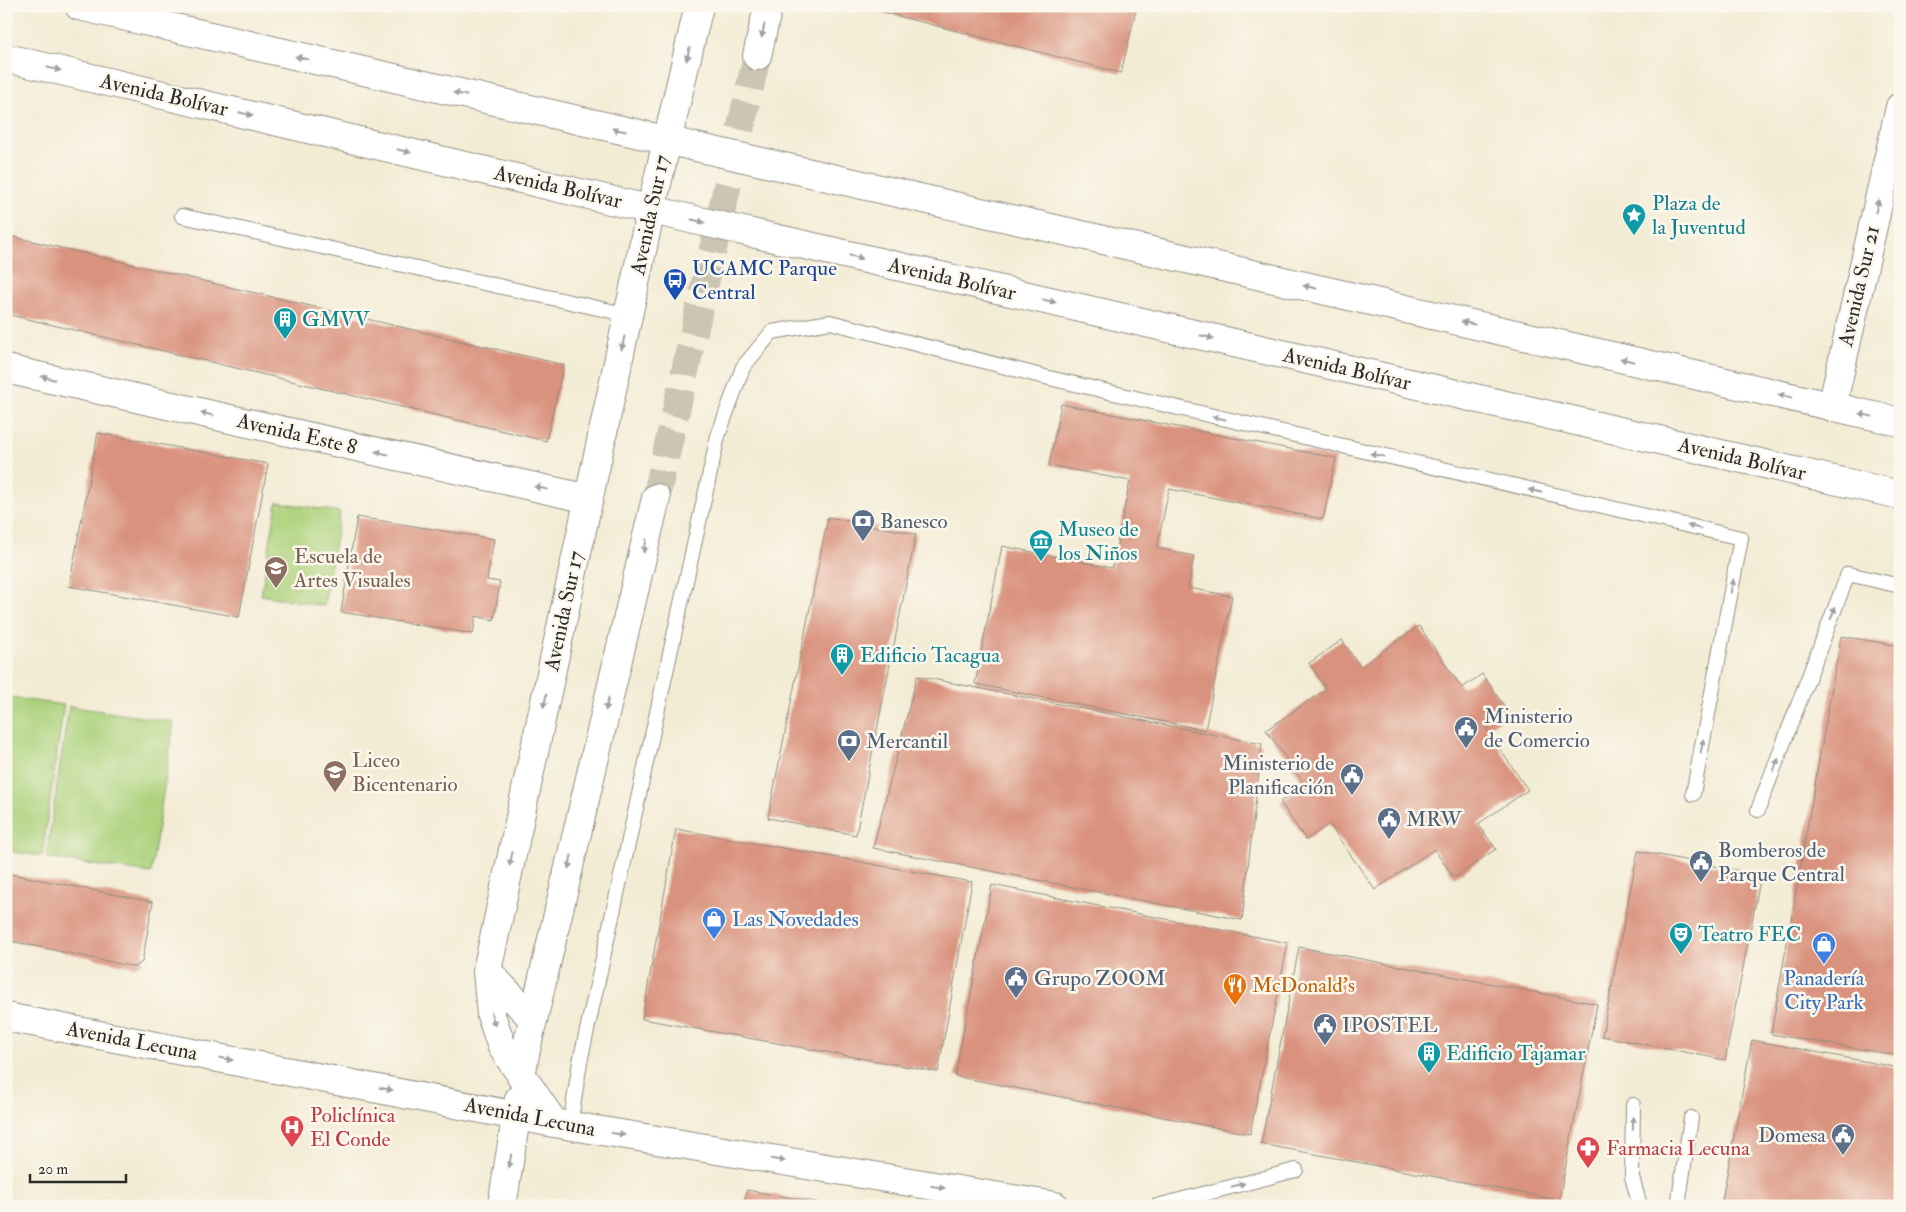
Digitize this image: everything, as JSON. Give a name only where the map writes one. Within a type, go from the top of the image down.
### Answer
[{"type":"main road","points":[[79,6],[1900,422]]},
{"type":"main road","name":"Avenida Sur 17","points":[[562,1124],[521,1077],[502,1047],[491,1015],[486,971],[666,140],[699,6]]},
{"type":"main road","points":[[757,56],[768,6]]},
{"type":"main road","name":"Avenida Bolívar","points":[[6,58],[651,209],[1900,495]]},
{"type":"main road","name":"Avenida Sur 21","points":[[1832,407],[1900,107]]},
{"type":"main road","name":"Avenida Este 8","points":[[6,369],[588,499]]},
{"type":"main road","points":[[502,1206],[517,1116],[521,1077],[533,1019],[656,498]]},
{"type":"main road","points":[[486,971],[533,1019]]},
{"type":"main road","name":"Avenida Lecuna","points":[[6,1017],[517,1116],[1055,1206]]},
{"type":"lane","points":[[182,216],[629,315]]},
{"type":"lane","points":[[562,1124],[580,1062],[718,436],[743,367],[772,332],[830,322],[1049,378],[1741,538],[1692,794]]},
{"type":"lane","points":[[1758,810],[1848,574],[1900,586]]},
{"type":"lane","points":[[1633,1105],[1632,1177],[1640,1206]]},
{"type":"lane","points":[[1678,1206],[1692,1118]]},
{"type":"lane","points":[[1157,1206],[1296,1170]]},
{"type":"green space","points":[[277,502],[340,512],[324,606],[261,595]]},
{"type":"green space","points":[[6,697],[64,705],[42,856],[6,851]]},
{"type":"green space","points":[[69,706],[174,722],[151,873],[46,858]]},
{"type":"building","points":[[859,6],[1137,6],[1121,73]]},
{"type":"building","name":"GMVV","points":[[6,235],[564,365],[546,441],[6,314]]},
{"type":"building","name":"Museo de los Niños","points":[[1061,404],[1336,458],[1323,519],[1169,489],[1157,548],[1194,556],[1188,588],[1232,596],[1205,730],[975,684],[1002,546],[1112,568],[1130,481],[1049,465]]},
{"type":"building","points":[[98,433],[268,464],[239,617],[69,586]]},
{"type":"building","points":[[357,517],[494,539],[487,580],[500,582],[494,620],[476,616],[473,634],[341,612]]},
{"type":"building","name":"Edificio Tacagua","points":[[828,517],[916,534],[856,835],[768,818]]},
{"type":"building","points":[[1419,626],[1462,688],[1482,674],[1509,713],[1486,729],[1528,790],[1478,824],[1496,849],[1454,878],[1434,849],[1375,890],[1329,824],[1306,840],[1280,802],[1305,785],[1266,730],[1326,689],[1309,663],[1342,640],[1360,667]]},
{"type":"building","points":[[1841,636],[1900,646],[1900,1056],[1771,1034]]},
{"type":"building","points":[[917,676],[1262,744],[1242,920],[873,848]]},
{"type":"building","points":[[676,829],[972,882],[938,1072],[642,1019]]},
{"type":"building","name":"Teatro FEC","points":[[1638,851],[1761,875],[1725,1060],[1602,1036]]},
{"type":"building","points":[[6,873],[153,902],[142,962],[135,967],[6,940]]},
{"type":"building","points":[[992,885],[1288,943],[1250,1134],[955,1076]]},
{"type":"building","name":"Edificio Tajamar","points":[[1299,947],[1597,1004],[1559,1200],[1261,1144]]},
{"type":"building","points":[[1752,1040],[1900,1068],[1900,1206],[1721,1206]]},
{"type":"building","points":[[747,1190],[832,1205],[832,1206],[744,1206]]},
{"type":"tunnel","points":[[656,498],[757,56]]},
{"type":"place","name":"Plaza de la Juventud","points":[[1634,236]]},
{"type":"place","name":"UCAMC Parque Central","points":[[675,301]]},
{"type":"place","name":"GMVV","points":[[285,340]]},
{"type":"place","name":"Banesco","points":[[863,542]]},
{"type":"place","name":"Museo de los Niños","points":[[1041,562]]},
{"type":"place","name":"Escuela de Artes Visuales","points":[[276,589]]},
{"type":"place","name":"Edificio Tacagua","points":[[842,676]]},
{"type":"place","name":"Ministerio de Comercio","points":[[1466,749]]},
{"type":"place","name":"Mercantil","points":[[849,762]]},
{"type":"place","name":"Liceo Bicentenario","points":[[335,793]]},
{"type":"place","name":"Ministerio de Planificación","points":[[1352,796]]},
{"type":"place","name":"MRW","points":[[1389,840]]},
{"type":"place","name":"Bomberos de Parque Central","points":[[1701,883]]},
{"type":"place","name":"Las Novedades","points":[[714,940]]},
{"type":"place","name":"Teatro FEC","points":[[1681,955]]},
{"type":"place","name":"Panadería City Park","points":[[1824,965]]},
{"type":"place","name":"Grupo ZOOM","points":[[1016,999]]},
{"type":"place","name":"McDonald's","points":[[1235,1006]]},
{"type":"place","name":"IPOSTEL","points":[[1325,1046]]},
{"type":"place","name":"Edificio Tajamar","points":[[1429,1074]]},
{"type":"place","name":"Policlínica El Conde","points":[[292,1148]]},
{"type":"place","name":"Domesa","points":[[1843,1156]]},
{"type":"place","name":"Farmacia Lecuna","points":[[1588,1169]]}]
